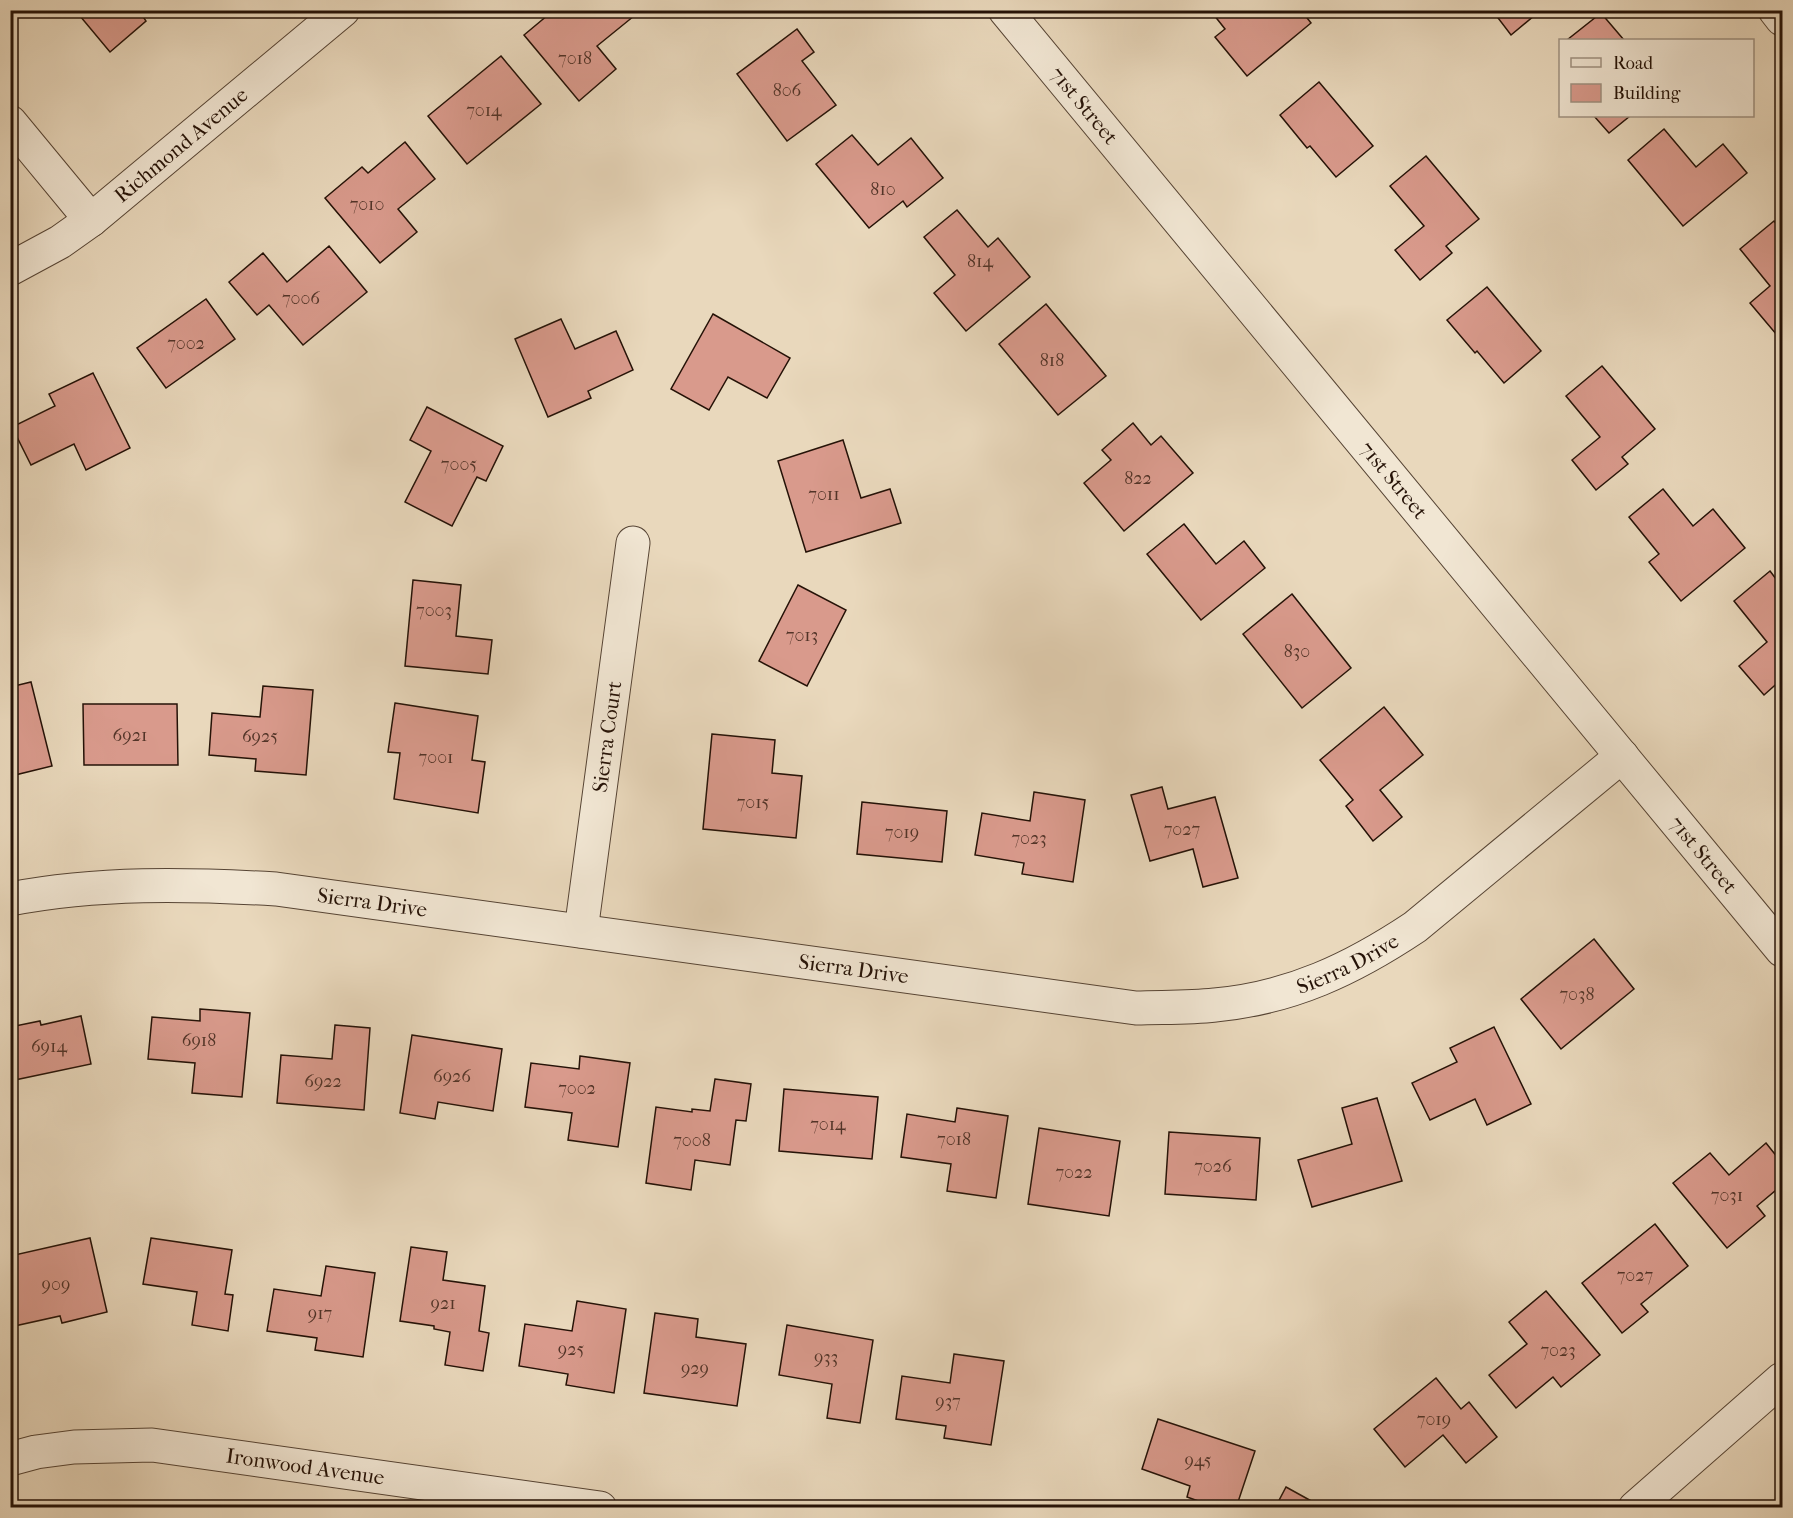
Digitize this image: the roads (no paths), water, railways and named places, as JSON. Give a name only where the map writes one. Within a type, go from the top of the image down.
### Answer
[{"type":"street","name":"Richmond Avenue","points":[[10,269],[60,242],[91,220],[343,10]]},
{"type":"street","name":"71st Street","points":[[1005,10],[1782,950]]},
{"type":"street","points":[[1775,10],[1782,19]]},
{"type":"street","points":[[10,122],[91,220]]},
{"type":"street","name":"Sierra Court","points":[[581,931],[633,543]]},
{"type":"street","name":"Sierra Drive","points":[[10,899],[148,884],[276,889],[1136,1008],[1215,1005],[1264,997],[1311,983],[1352,966],[1382,949],[1424,919],[1622,756]]},
{"type":"street","points":[[1635,1508],[1782,1379]]},
{"type":"street","name":"Ironwood Avenue","points":[[10,1459],[36,1452],[74,1447],[152,1445],[600,1508]]}]
